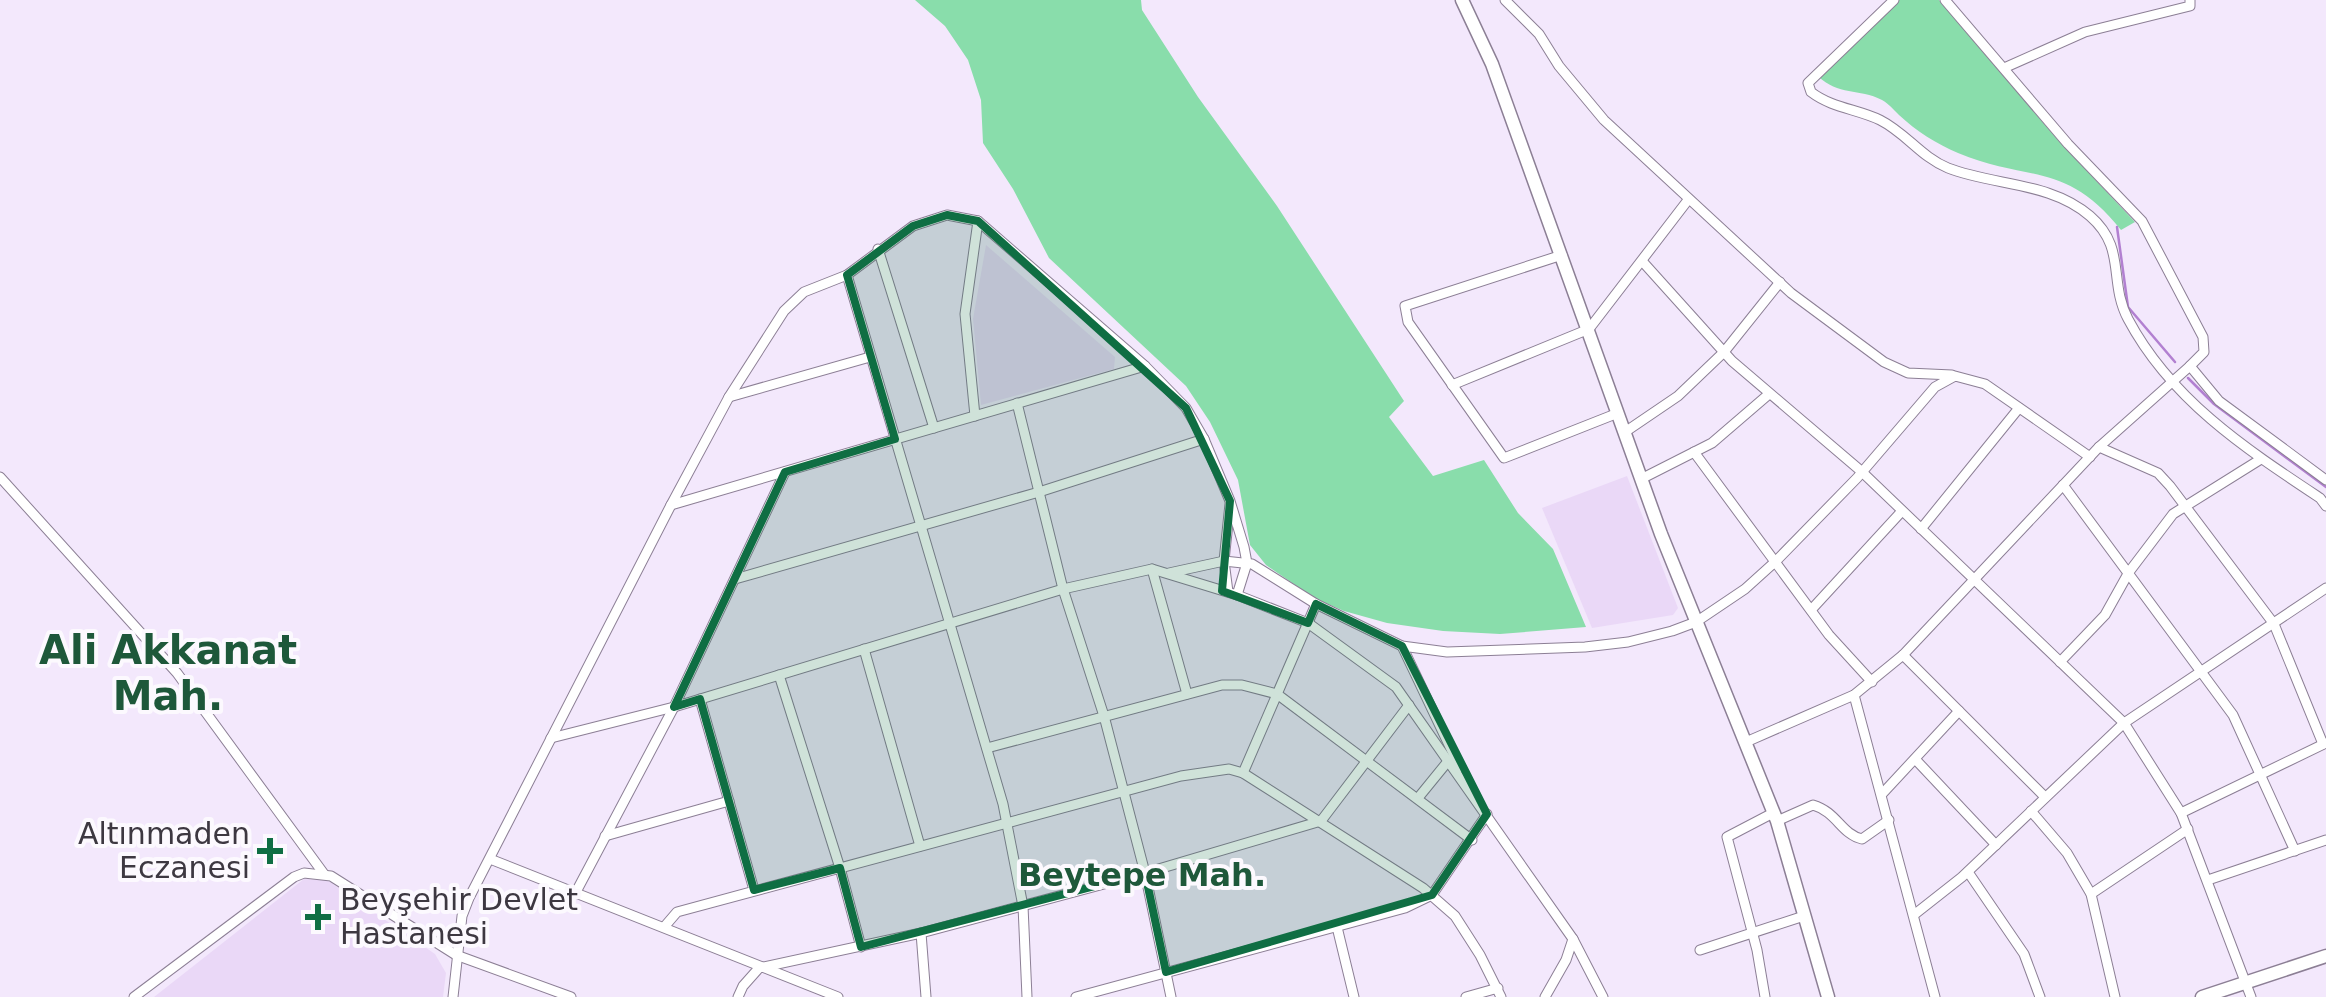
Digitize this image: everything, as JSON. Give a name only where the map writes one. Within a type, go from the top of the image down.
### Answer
[{"type":"street","points":[[1462,0],[1492,64],[1642,479],[1775,817],[1828,997]]},
{"type":"street","points":[[1506,0],[1539,34],[1604,120],[1780,282],[1884,362],[1908,373],[1955,376],[1985,384],[2090,457]]},
{"type":"street","points":[[1894,0],[1808,83],[1810,92],[1833,106],[1878,119],[1932,160],[1968,174],[2042,191],[2087,213],[2113,246],[2121,301],[2129,320],[2172,383],[2234,441],[2320,498],[2326,506]]},
{"type":"street","points":[[1746,742],[1854,695],[1904,655],[1972,578],[2099,447],[2204,352],[2204,336],[2142,221],[2068,144],[1945,0]]},
{"type":"street","points":[[2004,68],[2085,32],[2190,6],[2190,0]]},
{"type":"street","points":[[1452,385],[1589,330],[1688,200]]},
{"type":"street","points":[[453,997],[462,916],[670,505],[729,397],[784,310],[804,292],[847,275],[913,226],[947,215],[978,221],[1145,366],[1186,408],[1204,439],[1230,502],[1246,564],[1233,594]]},
{"type":"street","points":[[975,416],[964,314],[978,221]]},
{"type":"street","points":[[878,249],[934,428]]},
{"type":"street","points":[[1562,255],[1405,306],[1408,322],[1504,458],[1618,413]]},
{"type":"street","points":[[1642,261],[1724,352],[1861,471],[2124,724],[2181,812],[2249,990]]},
{"type":"street","points":[[847,275],[1007,823],[1023,906],[1028,997]]},
{"type":"street","points":[[1625,432],[1678,396],[1724,352],[1780,282]]},
{"type":"street","points":[[729,397],[870,357]]},
{"type":"street","points":[[670,505],[1145,366]]},
{"type":"street","points":[[2190,366],[2219,401],[2326,480]]},
{"type":"street","points":[[1168,574],[1224,561],[1246,564],[1402,646],[1447,652],[1628,642],[1696,622],[1744,589],[1776,561],[1935,387],[1955,376]]},
{"type":"street","points":[[1642,479],[1712,442],[1770,394]]},
{"type":"street","points":[[1017,404],[1063,589],[1124,791],[1172,997]]},
{"type":"street","points":[[1921,529],[2020,408]]},
{"type":"street","points":[[735,578],[1039,492],[1204,439]]},
{"type":"street","points":[[2099,447],[2158,473],[2274,624],[2325,744],[2181,812]]},
{"type":"street","points":[[1694,452],[1829,636],[1872,682]]},
{"type":"street","points":[[2060,662],[2105,615],[2129,572],[2172,514],[2261,459]]},
{"type":"street","points":[[576,892],[674,707],[785,472]]},
{"type":"street","points":[[0,477],[177,673],[324,874],[456,955],[571,997]]},
{"type":"street","points":[[2063,485],[2242,730],[2295,851]]},
{"type":"street","points":[[1230,502],[1224,561],[1233,594]]},
{"type":"street","points":[[1811,610],[1902,511]]},
{"type":"street","points":[[551,738],[674,707],[1063,589],[1152,568],[1308,622],[1396,686],[1573,939],[1603,997]]},
{"type":"street","points":[[1152,568],[1186,694]]},
{"type":"street","points":[[1915,914],[1968,872],[2124,724],[2326,588]]},
{"type":"street","points":[[1243,773],[1316,604]]},
{"type":"street","points":[[1402,646],[1470,789]]},
{"type":"street","points":[[864,649],[920,846]]},
{"type":"street","points":[[1904,655],[2045,797]]},
{"type":"street","points":[[779,675],[861,946]]},
{"type":"street","points":[[987,748],[1222,685],[1242,685],[1277,694],[1472,840]]},
{"type":"street","points":[[1854,695],[1935,997]]},
{"type":"street","points":[[700,699],[754,890]]},
{"type":"street","points":[[738,997],[759,968],[920,933],[1321,821],[1409,704]]},
{"type":"street","points":[[1882,794],[1959,711]]},
{"type":"street","points":[[1915,759],[1996,845]]},
{"type":"street","points":[[1418,798],[1449,760]]},
{"type":"street","points":[[665,926],[678,912],[754,890],[1182,776],[1229,769],[1243,773],[1321,821],[1432,895],[1455,916],[1499,992],[1466,997]]},
{"type":"street","points":[[605,836],[729,801]]},
{"type":"street","points":[[1766,997],[1726,837],[1813,805],[1828,809],[1853,837],[1862,839],[1889,820]]},
{"type":"street","points":[[2031,811],[2066,853],[2091,894],[2115,997]]},
{"type":"street","points":[[1076,997],[1404,908],[1432,895],[1488,814]]},
{"type":"street","points":[[2091,894],[2188,829]]},
{"type":"street","points":[[2208,880],[2326,840]]},
{"type":"street","points":[[490,859],[838,997]]},
{"type":"street","points":[[1968,872],[2024,954],[2040,997]]},
{"type":"street","points":[[134,997],[294,877],[324,874]]},
{"type":"street","points":[[1700,950],[1804,916]]},
{"type":"street","points":[[1336,927],[1354,997]]},
{"type":"street","points":[[920,933],[926,997]]},
{"type":"street","points":[[1545,997],[1573,939]]},
{"type":"street","points":[[2202,997],[2249,990],[2326,956]]},
{"type":"highlighted area","points":[[947,215],[978,221],[1186,408],[1230,501],[1222,591],[1308,623],[1316,604],[1402,646],[1487,814],[1432,895],[1166,972],[1145,873],[861,947],[840,868],[754,890],[700,699],[674,707],[785,472],[895,439],[847,275],[913,226]]},
{"type":"shaded area","points":[[986,245],[1115,357],[1114,369],[981,405],[973,319]]},
{"type":"shaded area","points":[[1627,476],[1678,608],[1673,615],[1592,628],[1542,508]]},
{"type":"shaded area","name":"Beyşehir Devlet Hastanesi","points":[[304,879],[327,880],[435,954],[446,973],[443,997],[154,997]]},
{"type":"green space","points":[[915,0],[1141,0],[1142,10],[1198,97],[1277,206],[1404,401],[1389,417],[1433,476],[1484,460],[1518,513],[1553,549],[1586,627],[1500,634],[1387,623],[1314,598],[1266,565],[1250,545],[1238,480],[1210,422],[1186,386],[1049,258],[1013,189],[983,143],[981,100],[968,60],[945,26]]},
{"type":"green space","points":[[1896,0],[1939,0],[2058,140],[2135,222],[2121,230],[2101,208],[2063,183],[1958,153],[1920,132],[1882,100],[1833,86],[1818,76]]},
{"type":"waterway","points":[[2117,227],[2128,307],[2175,362]]},
{"type":"waterway","points":[[2188,378],[2214,404],[2326,487]]},
{"type":"place","name":"Altınmaden Eczanesi","points":[[270,851]]},
{"type":"place","name":"Beyşehir Devlet Hastanesi","points":[[318,917]]},
{"type":"district","name":"Ali Akkanat Mah.","points":[[168,673]]},
{"type":"district","name":"Beytepe Mah.","points":[[1142,875]]}]
